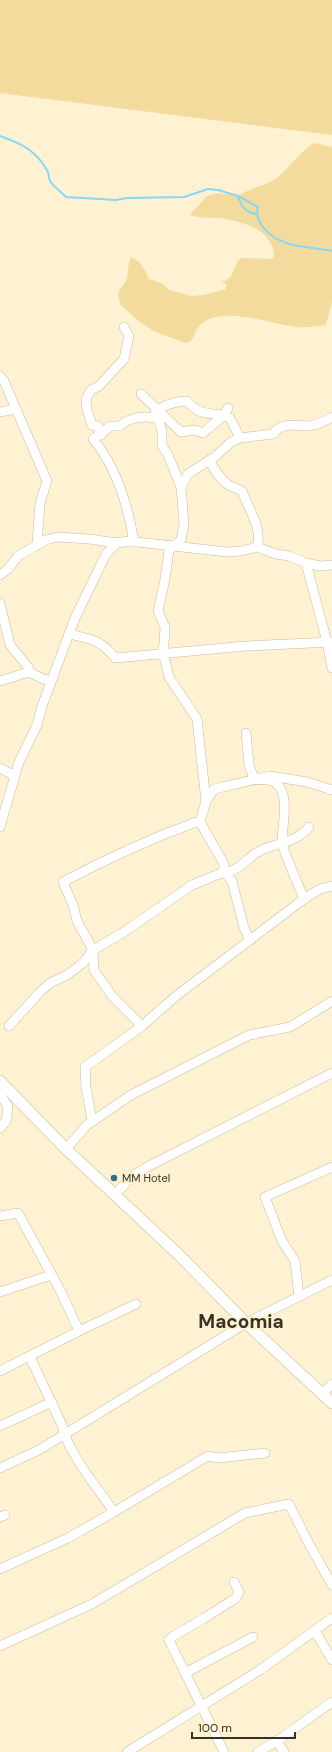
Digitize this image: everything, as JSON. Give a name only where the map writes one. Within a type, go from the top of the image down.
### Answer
[{"type":"main road","points":[[0,1080],[66,1149],[179,1255],[246,1323],[332,1404]]},
{"type":"street","points":[[101,435],[98,426],[92,425],[89,418],[86,399],[91,390],[99,386],[124,359],[129,336],[124,328]]},
{"type":"street","points":[[0,376],[4,381],[47,481],[40,503],[37,545]]},
{"type":"street","points":[[141,394],[158,418],[160,423],[162,446],[170,460],[181,487],[184,524],[181,540],[169,550],[165,579],[158,610],[166,628],[162,654],[169,677],[197,719],[206,801]]},
{"type":"street","points":[[134,542],[128,512],[113,468],[105,453],[93,439],[101,435],[111,426],[120,426],[129,420],[155,413],[179,401],[187,401],[194,409],[205,414],[226,412]]},
{"type":"street","points":[[0,412],[16,409]]},
{"type":"street","points":[[155,413],[181,432],[195,430],[203,433],[226,412]]},
{"type":"street","points":[[226,412],[240,438]]},
{"type":"street","points":[[181,487],[188,474],[209,460],[231,442],[240,438],[273,434],[277,429],[292,424],[308,426],[321,423],[332,417]]},
{"type":"street","points":[[209,460],[218,474],[228,485],[242,491],[259,534],[257,547]]},
{"type":"street","points":[[0,575],[8,569],[18,556],[37,545],[57,537],[117,543],[134,542],[228,552],[241,551],[257,547],[306,563],[320,566],[332,565]]},
{"type":"street","points":[[0,827],[19,762],[37,725],[75,618],[106,554],[117,543]]},
{"type":"street","points":[[306,563],[330,642],[332,668]]},
{"type":"street","points":[[0,608],[10,645],[28,667],[29,672],[41,679],[47,681],[52,680]]},
{"type":"street","points":[[69,634],[98,641],[109,650],[115,658],[246,646],[330,642]]},
{"type":"street","points":[[0,682],[29,672]]},
{"type":"street","points":[[246,733],[249,765],[254,779]]},
{"type":"street","points":[[0,768],[15,776]]},
{"type":"street","points":[[250,940],[244,928],[232,881],[224,872],[224,864],[200,822],[206,801],[214,789],[270,776],[307,782],[332,790]]},
{"type":"street","points":[[254,779],[261,781],[272,780],[278,784],[281,789],[285,812],[282,843],[304,899]]},
{"type":"street","points":[[142,1026],[112,996],[94,970],[93,950],[77,921],[73,906],[63,882],[105,860],[158,836],[196,822],[200,822]]},
{"type":"street","points":[[8,1026],[50,983],[67,975],[83,963],[93,950],[124,932],[139,920],[192,885],[224,872],[233,871],[257,852],[295,838],[309,827]]},
{"type":"street","points":[[92,1121],[86,1087],[85,1067],[142,1026],[176,996],[304,899],[320,889],[332,886]]},
{"type":"street","points":[[66,1149],[87,1124],[131,1095],[249,1035],[290,1027],[332,1002]]},
{"type":"street","points":[[115,1195],[131,1177],[147,1167],[332,1073]]},
{"type":"street","points":[[0,1094],[8,1107],[6,1121],[0,1128]]},
{"type":"street","points":[[298,1297],[295,1261],[282,1241],[265,1197],[332,1167]]},
{"type":"street","points":[[0,1216],[18,1213],[60,1290],[79,1331]]},
{"type":"street","points":[[0,1292],[51,1275]]},
{"type":"street","points":[[0,1468],[39,1450],[246,1323],[332,1280]]},
{"type":"street","points":[[0,1371],[136,1304]]},
{"type":"street","points":[[30,1356],[52,1402],[62,1425],[64,1434],[78,1459],[114,1512]]},
{"type":"street","points":[[322,1394],[332,1384]]},
{"type":"street","points":[[0,1426],[52,1402]]},
{"type":"street","points":[[0,1569],[68,1538],[208,1456],[218,1458],[265,1453]]},
{"type":"street","points":[[0,1646],[92,1604],[245,1513],[289,1504],[332,1585]]},
{"type":"street","points":[[224,1752],[169,1640],[236,1598],[239,1592],[234,1582]]},
{"type":"street","points":[[127,1752],[260,1670],[332,1618]]},
{"type":"street","points":[[315,1631],[332,1660]]},
{"type":"street","points":[[185,1673],[253,1637]]},
{"type":"street","points":[[258,1752],[277,1741],[332,1702]]},
{"type":"street","points":[[277,1741],[284,1752]]},
{"type":"shaded area","points":[[0,0],[332,0],[332,135],[0,93]]},
{"type":"shaded area","points":[[314,143],[332,147],[332,302],[326,325],[298,327],[248,317],[221,316],[209,319],[200,325],[191,341],[186,343],[155,332],[136,319],[120,304],[118,293],[127,279],[131,257],[140,263],[149,279],[161,283],[169,290],[192,296],[204,295],[226,289],[226,284],[221,281],[226,281],[231,276],[238,260],[243,258],[273,259],[274,254],[269,241],[260,231],[253,227],[231,220],[190,215],[210,195],[220,194],[238,196],[246,191],[272,181]]},
{"type":"waterway","points":[[0,136],[22,145],[39,158],[48,172],[52,183],[66,197],[116,200],[127,198],[184,197],[208,189],[218,190],[238,196],[258,207],[257,215],[263,227],[278,239],[286,243],[332,251]]},
{"type":"waterway","points":[[238,197],[244,208],[249,212],[256,214]]},
{"type":"place","name":"MM Hotel","points":[[114,1178]]},
{"type":"district","name":"Macomia","points":[[241,1321]]}]
